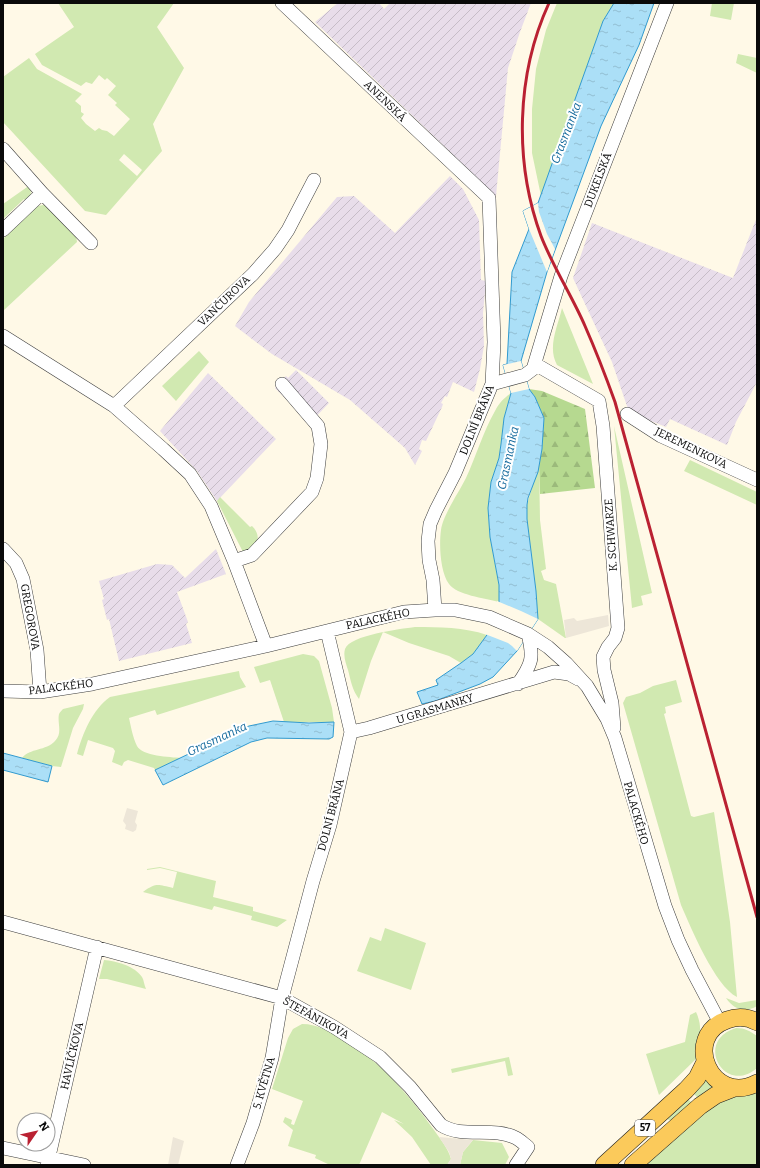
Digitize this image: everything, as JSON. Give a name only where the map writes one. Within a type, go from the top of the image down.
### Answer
[{"type":"main road","points":[[720,1023],[731,1018],[753,1018]]},
{"type":"main road","name":"57","points":[[604,1165],[686,1090],[697,1078],[705,1062],[704,1051],[706,1040],[712,1030],[720,1023]]},
{"type":"main road","points":[[705,1062],[710,1072],[718,1081],[734,1088]]},
{"type":"main road","name":"57","points":[[633,1165],[700,1106],[716,1095],[734,1088],[746,1087],[757,1083]]},
{"type":"street","name":"ANENSKÁ","points":[[282,3],[488,198]]},
{"type":"street","name":"DUKELSKÁ","points":[[536,362],[560,276],[667,3]]},
{"type":"street","points":[[3,149],[42,193],[91,243]]},
{"type":"street","name":"VANČUROVA","points":[[114,406],[252,274],[275,249],[288,230],[314,180]]},
{"type":"street","points":[[3,230],[42,193]]},
{"type":"street","name":"DOLNÍ BRÁNA","points":[[435,610],[428,541],[430,524],[455,473],[492,384],[494,342],[488,198]]},
{"type":"street","points":[[3,336],[114,406],[190,474],[211,506],[234,561],[266,646]]},
{"type":"street","points":[[492,384],[526,375],[533,369],[536,362]]},
{"type":"street","name":"K. SCHWARZE","points":[[536,362],[599,401],[603,426],[618,628],[615,638],[603,657],[604,670],[612,703],[615,738]]},
{"type":"street","points":[[234,561],[252,555],[312,492],[317,478],[321,444],[318,426],[282,384]]},
{"type":"street","name":"JEREMENKOVA","points":[[627,414],[661,436],[757,480]]},
{"type":"street","name":"GREGOROVA","points":[[3,549],[16,564],[23,579],[37,650],[40,692]]},
{"type":"street","name":"PALACKÉHO","points":[[3,691],[40,692],[92,684],[266,646],[404,612],[435,610],[465,612],[489,617],[528,634],[548,647],[584,681],[600,706],[615,738],[665,906],[678,940],[692,970],[720,1023]]},
{"type":"street","name":"DOLNÍ BRÁNA","points":[[282,998],[312,882],[330,825],[351,732],[327,631]]},
{"type":"street","points":[[518,684],[529,669],[532,652],[528,634]]},
{"type":"street","name":"U GRASMANKY","points":[[351,732],[370,728],[554,672],[569,674],[584,681]]},
{"type":"street","name":"ŠTEFÁNIKOVA","points":[[3,922],[282,998],[334,1027],[380,1057],[414,1092],[440,1125],[458,1131],[502,1133],[516,1138],[528,1147],[516,1165]]},
{"type":"street","name":"HAVLÍČKOVA","points":[[48,1161],[97,947]]},
{"type":"street","name":"5. KVĚTNA","points":[[237,1165],[253,1123],[272,1058],[282,998]]},
{"type":"street","points":[[3,1148],[48,1161],[84,1165]]},
{"type":"shaded area","points":[[338,3],[379,3],[384,9],[390,3],[531,3],[508,68],[496,196],[315,22]]},
{"type":"shaded area","points":[[450,176],[463,189],[479,220],[481,280],[486,281],[483,313],[484,346],[474,392],[453,382],[447,397],[445,396],[441,403],[443,404],[442,407],[426,441],[422,440],[419,449],[422,451],[415,465],[405,448],[350,400],[272,354],[235,326],[249,302],[337,197],[354,196],[395,233]]},
{"type":"shaded area","points":[[757,217],[757,382],[736,422],[727,445],[670,419],[666,427],[629,412],[612,362],[573,278],[592,223],[733,278]]},
{"type":"shaded area","points":[[296,370],[329,403],[310,423],[275,388],[286,376],[288,378]]},
{"type":"shaded area","points":[[208,373],[276,439],[217,501],[197,471],[160,431]]},
{"type":"shaded area","points":[[216,549],[226,574],[177,592],[188,622],[186,624],[192,643],[119,661],[109,619],[107,620],[102,600],[104,599],[99,581],[157,564],[172,565],[185,578]]},
{"type":"shaded area","points":[[608,615],[609,626],[566,638],[564,620],[574,618],[577,621]]},
{"type":"shaded area","points":[[127,808],[138,811],[135,822],[137,825],[136,830],[133,832],[125,829],[126,825],[123,821]]},
{"type":"shaded area","points":[[173,1137],[184,1141],[178,1165],[168,1165]]},
{"type":"shaded area","points":[[439,1137],[473,1140],[463,1152],[460,1165],[447,1165],[451,1159],[449,1152]]},
{"type":"green space","points":[[58,3],[174,3],[157,27],[184,68],[153,124],[162,151],[106,215],[85,211],[3,122],[3,77],[29,58],[37,69],[82,94],[75,101],[81,106],[81,112],[84,114],[81,118],[95,131],[99,128],[114,136],[130,119],[115,105],[117,103],[108,95],[116,86],[107,78],[105,80],[99,75],[92,84],[86,82],[81,86],[42,65],[35,54],[74,27]],"holes":[[[124,154],[142,170],[137,176],[119,160]]]},
{"type":"green space","points":[[557,3],[614,3],[603,21],[541,196],[532,153],[532,109],[536,69],[546,30]]},
{"type":"green space","points":[[712,3],[734,3],[731,20],[710,16]]},
{"type":"green space","points":[[738,54],[757,58],[757,73],[736,63]]},
{"type":"green space","points":[[30,185],[31,195],[27,202],[24,199],[3,219],[3,204]]},
{"type":"green space","points":[[38,206],[49,206],[76,236],[77,242],[3,311],[3,239]]},
{"type":"green space","points":[[562,308],[593,384],[557,365],[554,358],[554,336]]},
{"type":"green space","points":[[199,351],[209,362],[176,401],[162,386]]},
{"type":"green space","points":[[529,389],[542,391],[585,409],[595,488],[540,494],[539,463],[542,449],[544,418],[535,397]]},
{"type":"green space","points":[[511,393],[504,418],[499,458],[491,482],[488,508],[490,537],[499,585],[499,602],[458,591],[449,584],[442,565],[440,536],[442,524],[466,478],[491,419],[500,403]]},
{"type":"green space","points":[[614,426],[652,593],[641,596],[643,605],[632,608]]},
{"type":"green space","points":[[690,460],[757,492],[757,505],[684,471]]},
{"type":"green space","points":[[539,463],[540,520],[546,569],[541,571],[544,580],[556,584],[566,638],[538,619],[527,519],[527,505]]},
{"type":"green space","points":[[220,497],[250,527],[252,526],[255,530],[258,538],[257,542],[252,548],[243,552],[217,501]]},
{"type":"green space","points":[[415,627],[433,627],[460,629],[487,635],[473,654],[461,663],[449,656],[409,643],[383,632]]},
{"type":"green space","points":[[383,632],[371,661],[359,699],[351,682],[345,660],[345,649],[349,644],[356,640],[365,636]]},
{"type":"green space","points":[[303,654],[314,656],[319,661],[332,708],[334,722],[284,722],[270,680],[260,683],[254,667]]},
{"type":"green space","points":[[239,671],[240,677],[246,687],[157,715],[155,710],[129,718],[134,740],[140,749],[150,754],[181,758],[155,770],[154,768],[128,760],[124,762],[122,766],[112,762],[115,751],[113,748],[88,740],[83,756],[77,754],[82,738],[93,715],[110,697]]},
{"type":"green space","points":[[676,680],[682,702],[665,707],[666,713],[664,714],[691,816],[694,817],[714,812],[730,922],[737,997],[720,981],[704,956],[681,905],[623,703],[626,697],[640,693],[653,686]]},
{"type":"green space","points":[[84,704],[73,728],[61,767],[22,758],[25,755],[55,741],[59,735],[59,714],[63,709]]},
{"type":"green space","points":[[160,867],[216,881],[213,897],[253,907],[253,911],[287,920],[277,927],[251,920],[252,916],[214,906],[212,910],[143,892],[158,885],[173,888],[177,872],[160,868],[147,870]]},
{"type":"green space","points":[[385,928],[426,943],[411,990],[357,971],[370,937],[381,941]]},
{"type":"green space","points":[[104,960],[119,963],[135,970],[142,977],[146,989],[107,979],[99,979]]},
{"type":"green space","points":[[726,998],[739,1003],[757,1000],[757,1006],[744,1010],[736,1008]]},
{"type":"green space","points":[[696,1012],[700,1024],[697,1058],[659,1095],[646,1054],[685,1042],[690,1015]]},
{"type":"green space","points":[[302,1024],[313,1025],[329,1032],[376,1063],[412,1101],[444,1144],[451,1159],[447,1165],[431,1165],[412,1137],[394,1120],[404,1124],[382,1112],[359,1165],[330,1165],[315,1158],[316,1155],[288,1146],[293,1130],[283,1122],[285,1117],[292,1120],[291,1124],[294,1125],[303,1101],[272,1089],[288,1038],[293,1029]]},
{"type":"green space","points":[[736,1028],[747,1030],[757,1036],[757,1068],[745,1075],[734,1075],[725,1071],[718,1063],[715,1054],[717,1044],[723,1035]]},
{"type":"green space","points":[[509,1057],[513,1075],[508,1076],[505,1061],[452,1073],[451,1069]]},
{"type":"green space","points":[[705,1079],[713,1087],[699,1099],[692,1092]]},
{"type":"green space","points":[[757,1090],[757,1165],[642,1165],[722,1098]]},
{"type":"green space","points":[[686,1097],[693,1104],[671,1121],[667,1119]]},
{"type":"green space","points":[[473,1140],[502,1143],[509,1157],[505,1165],[460,1165],[463,1152]]},
{"type":"water","name":"Grasmanka","points":[[614,3],[654,3],[639,45],[601,126],[547,272],[521,361],[529,389],[535,397],[544,418],[542,449],[538,472],[528,498],[527,505],[527,519],[538,619],[517,651],[493,677],[480,684],[435,701],[422,704],[417,692],[438,685],[436,680],[473,654],[492,628],[499,602],[499,585],[490,537],[488,508],[491,482],[499,458],[504,418],[511,393],[503,365],[507,364],[512,272],[529,229],[523,211],[538,203],[603,21]]},
{"type":"water","points":[[273,721],[309,723],[334,722],[333,737],[329,739],[267,738],[251,742],[163,785],[155,770],[241,729]]},
{"type":"water","points":[[3,753],[52,766],[48,782],[3,770]]},
{"type":"pier","points":[[538,203],[539,212],[547,234],[555,249],[547,272],[523,211]]},
{"type":"pier","points":[[521,361],[529,389],[511,393],[503,365]]},
{"type":"pier","points":[[497,601],[538,619],[517,651],[508,643],[485,634],[494,621]]},
{"type":"railway","points":[[549,3],[538,31],[530,59],[522,119],[526,178],[532,208],[546,248],[585,326],[615,402],[757,917]]}]
